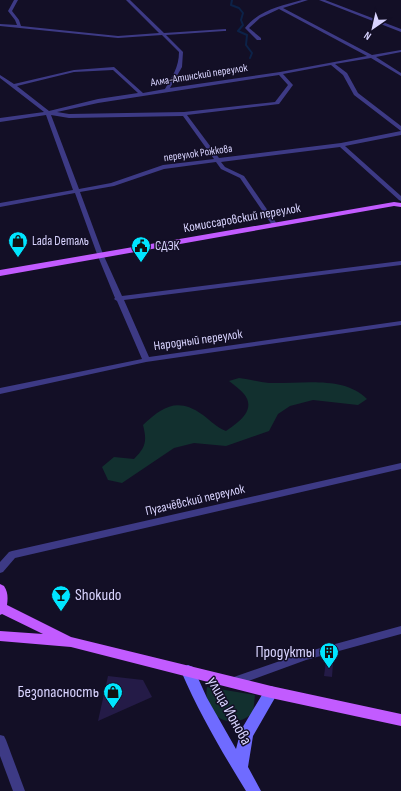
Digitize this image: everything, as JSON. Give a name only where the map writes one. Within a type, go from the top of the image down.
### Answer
[{"type":"main road","name":"Комиссаровский переулок","points":[[0,273],[399,202]]},
{"type":"main road","points":[[0,589],[2,597],[0,609],[71,642]]},
{"type":"main road","points":[[0,636],[71,642],[271,692],[401,720]]},
{"type":"main road","name":"улица Ионова","points":[[188,671],[194,688],[254,791]]},
{"type":"main road","name":"улица Ионова","points":[[240,769],[246,735],[271,692]]},
{"type":"street","points":[[16,0],[10,11],[17,20],[19,26]]},
{"type":"street","points":[[128,0],[181,52],[182,59],[178,70],[167,90]]},
{"type":"street","points":[[259,39],[248,30],[249,26],[254,20],[280,8],[306,0]]},
{"type":"street","points":[[321,0],[401,31]]},
{"type":"street","points":[[280,8],[371,56],[401,75]]},
{"type":"street","points":[[0,25],[118,37],[224,30]]},
{"type":"street","name":"Алма-Атинский переулок","points":[[0,120],[48,113],[98,101],[280,73],[401,51]]},
{"type":"street","points":[[332,64],[345,74],[356,94],[401,129]]},
{"type":"street","points":[[12,86],[74,71],[114,68],[142,94]]},
{"type":"street","points":[[0,76],[48,113],[69,116],[184,114],[277,103],[291,85],[280,73]]},
{"type":"street","points":[[48,113],[100,254],[118,299],[146,360]]},
{"type":"street","points":[[184,114],[223,168],[242,177],[274,224]]},
{"type":"street","name":"переулок Рожкова","points":[[0,205],[112,185],[163,167],[341,145],[401,133]]},
{"type":"street","points":[[341,145],[399,202]]},
{"type":"street","points":[[118,299],[401,263]]},
{"type":"street","name":"Народный переулок","points":[[0,391],[146,360],[401,323]]},
{"type":"street","name":"Пугачёвский переулок","points":[[0,569],[12,555],[401,466]]},
{"type":"street","points":[[232,682],[306,656],[401,630]]},
{"type":"street","points":[[0,740],[19,791]]},
{"type":"green space","points":[[239,378],[269,383],[321,382],[334,384],[357,391],[367,399],[358,405],[313,400],[290,406],[278,414],[269,431],[226,446],[194,443],[174,448],[122,483],[108,480],[102,467],[114,457],[134,459],[141,451],[144,444],[145,435],[143,425],[150,418],[164,409],[178,405],[186,406],[194,409],[216,426],[226,431],[236,424],[244,416],[248,405],[244,394],[229,381]]},
{"type":"green space","points":[[207,687],[255,695],[253,713],[244,719],[235,721],[227,721],[220,718],[213,713],[209,706]]},
{"type":"building","name":"Продукты","points":[[326,661],[333,663],[332,677],[324,676]]},
{"type":"building","name":"Безопасность","points":[[108,676],[143,680],[152,697],[98,721]]},
{"type":"waterway","points":[[232,0],[231,5],[239,8],[243,13],[241,20],[243,25],[238,31],[247,35],[246,45],[252,53],[250,58]]},
{"type":"place","name":"Lada Dеталь","points":[[18,258]]},
{"type":"place","name":"СДЭК","points":[[141,263]]},
{"type":"place","name":"Shokudo","points":[[61,612]]},
{"type":"place","name":"Продукты","points":[[329,669]]},
{"type":"place","name":"Безопасность","points":[[113,709]]}]
